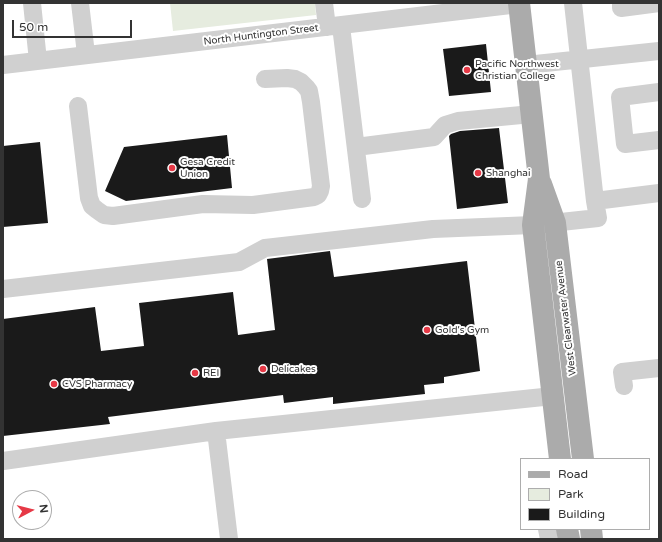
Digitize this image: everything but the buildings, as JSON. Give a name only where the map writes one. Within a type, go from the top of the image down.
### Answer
[{"type":"main road","name":"West Clearwater Avenue","points":[[519,4],[539,179],[533,225],[560,458]]},
{"type":"main road","name":"West Clearwater Avenue","points":[[539,179],[555,223],[583,458]]},
{"type":"main road","points":[[540,289],[557,340],[564,387],[567,391],[575,391]]},
{"type":"street","points":[[32,3],[38,61]]},
{"type":"street","points":[[80,3],[86,54]]},
{"type":"street","points":[[324,3],[334,26],[356,147],[362,199]]},
{"type":"street","points":[[3,289],[239,262],[265,248],[433,229],[533,225],[598,218],[573,3]]},
{"type":"street","points":[[621,3],[621,8],[659,3]]},
{"type":"street","name":"North Huntington Street","points":[[3,65],[519,4]]},
{"type":"street","points":[[526,65],[659,51]]},
{"type":"street","points":[[78,106],[89,198],[92,206],[104,215],[113,216],[203,204],[253,205],[314,197],[318,195],[321,186],[309,91],[306,86],[295,79],[265,79]]},
{"type":"street","points":[[659,92],[620,97],[625,144],[659,140]]},
{"type":"street","points":[[356,147],[434,138],[445,125],[458,121],[532,114]]},
{"type":"street","points":[[595,201],[659,193]]},
{"type":"street","points":[[624,386],[622,372],[659,368]]},
{"type":"street","points":[[3,461],[216,431],[553,396]]},
{"type":"street","points":[[216,431],[229,539]]},
{"type":"green space","points":[[170,3],[315,3],[316,15],[173,31]]},
{"type":"place","name":"Pacific Northwest Christian College","points":[[467,70]]},
{"type":"place","name":"Gesa Credit Union","points":[[172,168]]},
{"type":"place","name":"Shanghai","points":[[478,173]]},
{"type":"place","name":"Gold's Gym","points":[[427,330]]},
{"type":"place","name":"Delicakes","points":[[263,369]]},
{"type":"place","name":"REI","points":[[195,373]]},
{"type":"place","name":"CVS Pharmacy","points":[[54,384]]}]
